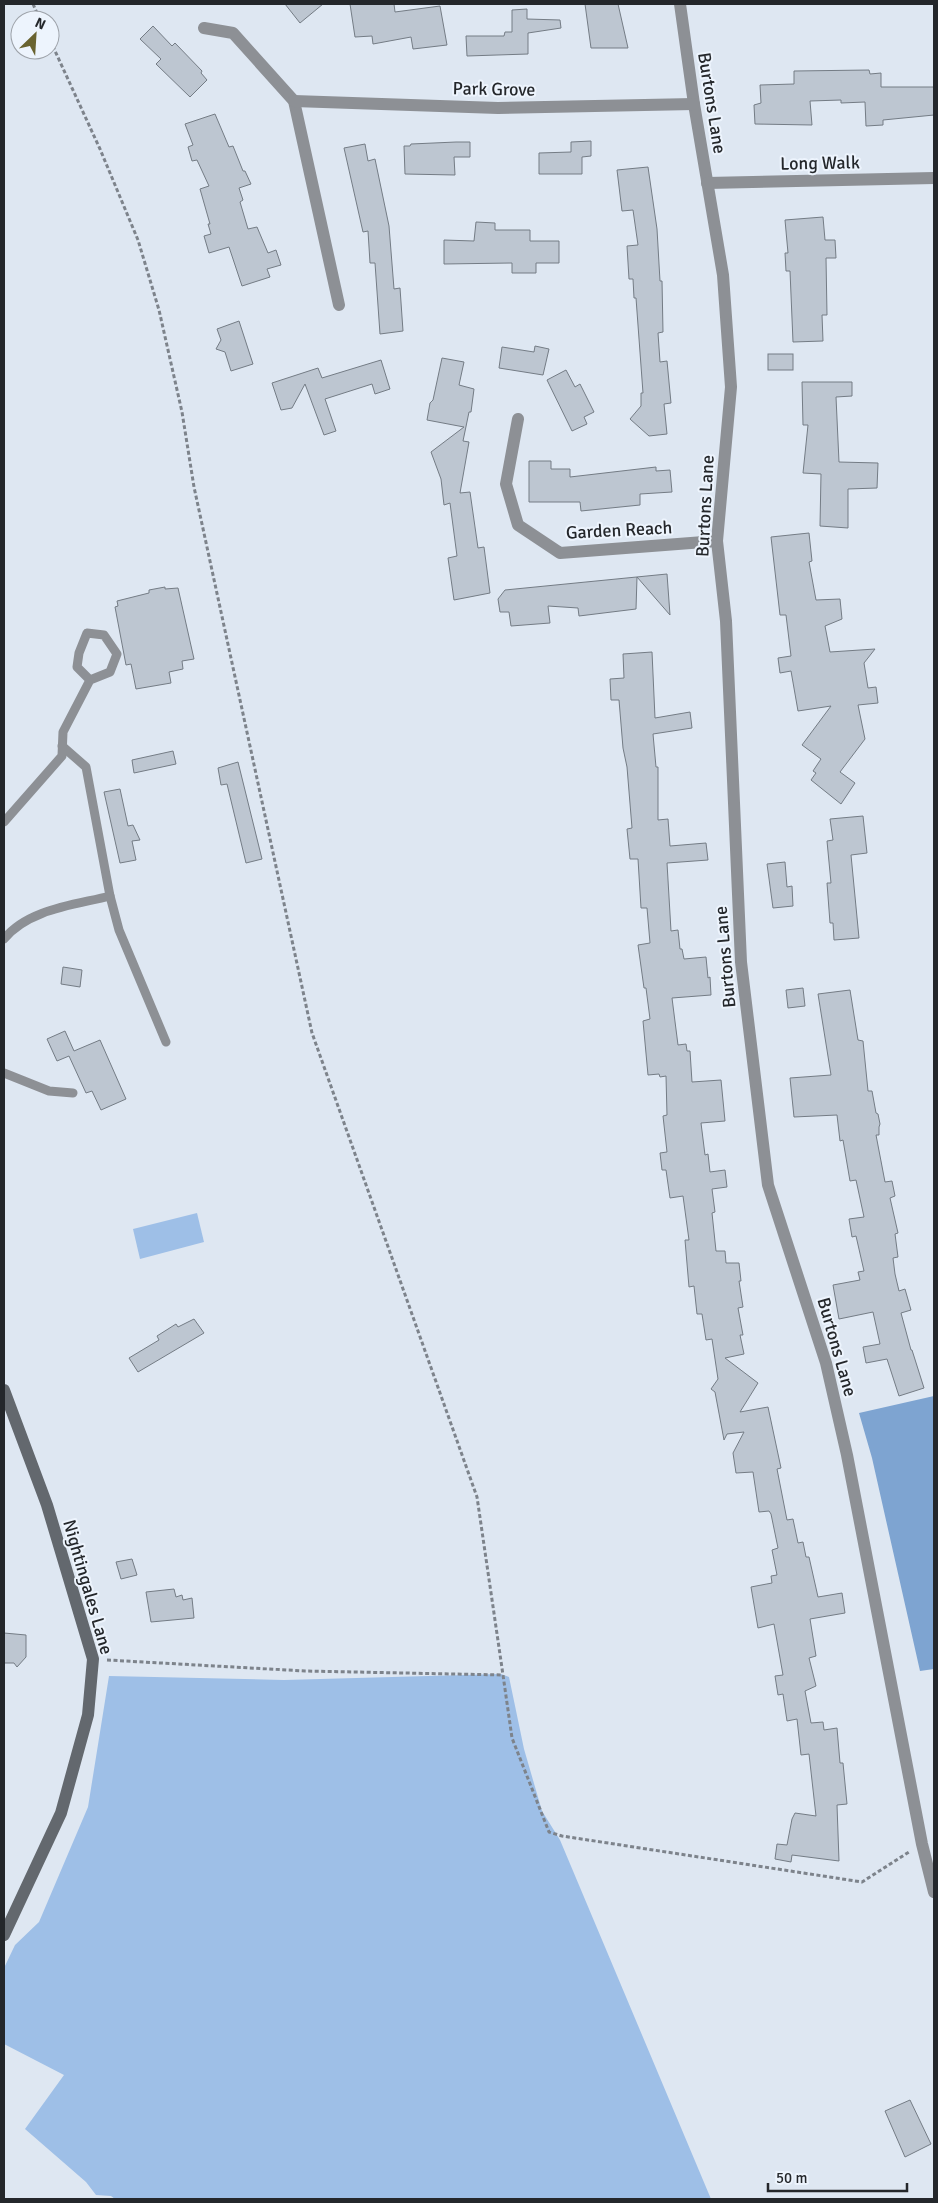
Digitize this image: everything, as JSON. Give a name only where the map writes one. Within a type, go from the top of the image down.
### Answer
[{"type":"main road","name":"Nightingales Lane","points":[[4,1390],[47,1505],[93,1660],[88,1714],[61,1813],[4,1935]]},
{"type":"street","name":"Burtons Lane","points":[[680,4],[694,104],[723,275],[731,386],[717,541],[726,621],[741,962],[768,1185],[826,1363],[847,1455],[922,1844],[934,1892]]},
{"type":"street","points":[[204,28],[233,33],[294,101],[340,305]]},
{"type":"street","name":"Park Grove","points":[[294,101],[498,108],[694,104]]},
{"type":"street","name":"Long Walk","points":[[707,184],[934,178]]},
{"type":"street","name":"Garden Reach","points":[[518,419],[506,484],[518,525],[560,552],[717,541]]},
{"type":"lane","points":[[4,822],[62,756],[62,732],[90,680],[110,672],[117,654],[104,636],[87,634],[79,653],[77,667],[90,680]]},
{"type":"lane","points":[[62,746],[86,767],[110,896],[119,930],[166,1042]]},
{"type":"lane","points":[[4,939],[19,924],[42,914],[110,896]]},
{"type":"lane","points":[[4,1073],[49,1091],[73,1093]]},
{"type":"path","points":[[59,60],[100,148],[138,240],[159,310],[182,412],[196,495],[312,1033],[477,1496],[512,1738],[549,1832],[562,1836],[862,1882],[922,1844]]},
{"type":"path","points":[[93,1660],[305,1671],[504,1675]]},
{"type":"shaded area","points":[[197,1213],[204,1242],[140,1259],[133,1229]]},
{"type":"shaded area","points":[[934,1396],[934,1669],[920,1671],[872,1458],[859,1413]]},
{"type":"shaded area","points":[[501,1674],[509,1677],[524,1749],[542,1811],[560,1840],[711,2199],[115,2199],[111,2196],[96,2195],[86,2182],[25,2129],[64,2075],[4,2044],[4,1968],[15,1945],[39,1922],[88,1807],[109,1676],[284,1680]]},
{"type":"building","points":[[285,4],[323,4],[300,23]]},
{"type":"building","points":[[350,4],[394,4],[395,12],[440,6],[447,45],[413,49],[411,37],[373,44],[372,36],[355,37]]},
{"type":"building","points":[[585,4],[618,4],[628,48],[591,48]]},
{"type":"building","points":[[527,9],[527,19],[560,20],[561,28],[528,33],[528,54],[467,56],[466,36],[504,36],[505,32],[512,32],[512,10]]},
{"type":"building","points":[[153,26],[172,46],[175,43],[202,71],[201,73],[207,80],[190,97],[156,64],[161,59],[140,39]]},
{"type":"building","points":[[869,70],[870,74],[881,73],[881,87],[934,87],[934,115],[883,120],[883,125],[866,126],[865,102],[841,103],[841,100],[810,101],[812,125],[755,124],[754,105],[761,103],[760,85],[794,84],[794,71]]},
{"type":"building","points":[[215,114],[229,147],[233,146],[243,171],[245,171],[251,184],[239,188],[243,200],[240,202],[248,229],[257,227],[268,253],[276,250],[281,265],[267,269],[270,277],[242,286],[229,247],[209,253],[204,236],[211,234],[208,224],[210,224],[200,189],[209,186],[197,160],[192,161],[188,147],[193,145],[185,124]]},
{"type":"building","points":[[591,141],[591,156],[582,157],[582,174],[539,174],[539,153],[571,152],[571,142]]},
{"type":"building","points":[[470,142],[470,157],[454,157],[455,175],[405,174],[404,146]]},
{"type":"building","points":[[365,144],[368,161],[375,159],[389,226],[394,289],[400,288],[403,331],[380,334],[375,263],[370,263],[368,231],[363,232],[344,148]]},
{"type":"building","points":[[648,167],[657,229],[660,281],[662,281],[663,332],[658,333],[660,362],[667,361],[671,403],[664,404],[667,434],[649,436],[630,419],[641,406],[641,393],[643,393],[636,298],[634,298],[633,279],[629,279],[627,246],[638,245],[633,210],[622,211],[617,170]]},
{"type":"building","points":[[823,217],[825,240],[835,240],[836,258],[826,258],[827,315],[822,315],[823,341],[793,342],[790,271],[786,271],[785,253],[788,253],[785,220]]},
{"type":"building","points":[[476,222],[495,223],[495,230],[530,230],[530,241],[559,241],[559,263],[536,263],[536,273],[512,273],[512,263],[444,264],[444,240],[474,241]]},
{"type":"building","points":[[239,321],[253,364],[231,371],[225,352],[216,349],[221,340],[217,329]]},
{"type":"building","points":[[535,346],[549,349],[543,375],[499,368],[502,347],[534,352]]},
{"type":"building","points":[[768,354],[793,354],[793,370],[768,370]]},
{"type":"building","points":[[442,358],[464,362],[459,385],[474,389],[471,412],[469,412],[463,441],[469,442],[460,493],[470,492],[478,548],[484,547],[490,593],[454,600],[448,558],[457,556],[450,503],[444,505],[441,479],[431,452],[464,427],[427,420]]},
{"type":"building","points":[[381,360],[390,389],[375,394],[372,384],[325,399],[336,431],[324,435],[305,384],[292,408],[281,410],[272,383],[318,368],[322,378]]},
{"type":"building","points":[[566,370],[575,387],[580,384],[594,412],[584,417],[587,424],[572,431],[547,380]]},
{"type":"building","points":[[802,382],[852,382],[852,396],[836,397],[839,462],[878,463],[877,488],[848,489],[848,528],[820,526],[821,474],[803,473],[808,425],[803,425]]},
{"type":"building","points":[[529,461],[551,461],[551,469],[570,469],[570,477],[656,467],[656,471],[670,470],[672,492],[640,494],[640,505],[581,511],[580,502],[529,502]]},
{"type":"building","points":[[809,533],[812,561],[809,562],[816,600],[840,599],[842,619],[825,626],[830,652],[875,649],[864,663],[868,688],[876,687],[878,703],[858,705],[865,739],[840,772],[855,783],[841,804],[811,780],[816,773],[813,771],[821,759],[802,745],[831,706],[798,711],[791,671],[780,673],[778,658],[791,656],[786,615],[780,615],[771,537]]},
{"type":"building","points":[[667,574],[670,615],[637,577],[636,609],[579,616],[578,608],[548,606],[550,623],[511,626],[509,612],[500,612],[498,599],[505,590]]},
{"type":"building","points":[[165,587],[165,589],[178,588],[194,659],[182,661],[183,669],[169,672],[171,683],[136,689],[131,664],[126,665],[115,607],[118,606],[117,601],[149,593],[149,590]]},
{"type":"building","points":[[652,652],[655,718],[690,712],[692,728],[653,734],[656,767],[658,767],[658,820],[668,819],[670,846],[706,843],[708,860],[667,863],[671,931],[678,930],[680,949],[682,949],[684,959],[706,957],[708,978],[710,977],[711,995],[672,998],[678,1045],[686,1044],[687,1051],[690,1051],[692,1082],[721,1080],[725,1121],[701,1123],[705,1155],[708,1154],[710,1172],[725,1170],[727,1187],[712,1189],[715,1212],[712,1213],[716,1251],[725,1251],[726,1263],[739,1263],[741,1281],[739,1281],[743,1307],[738,1308],[743,1335],[740,1335],[744,1354],[725,1358],[758,1383],[740,1412],[768,1407],[781,1468],[777,1469],[787,1520],[793,1519],[798,1543],[803,1542],[806,1557],[809,1557],[818,1597],[842,1593],[845,1613],[810,1619],[816,1656],[809,1658],[816,1686],[805,1691],[811,1723],[823,1722],[824,1730],[837,1728],[840,1763],[843,1763],[847,1804],[837,1805],[839,1861],[792,1855],[791,1862],[775,1859],[777,1844],[787,1845],[795,1813],[816,1816],[809,1754],[801,1755],[797,1719],[787,1721],[783,1694],[778,1695],[775,1676],[783,1675],[774,1624],[758,1628],[751,1587],[772,1583],[771,1576],[777,1575],[772,1550],[778,1548],[771,1514],[769,1511],[759,1512],[753,1472],[736,1473],[733,1453],[744,1432],[727,1434],[724,1440],[715,1392],[711,1389],[718,1379],[712,1339],[706,1340],[702,1314],[697,1314],[694,1286],[689,1287],[685,1240],[689,1240],[683,1196],[670,1198],[666,1170],[662,1170],[660,1153],[667,1152],[663,1116],[667,1115],[666,1076],[660,1077],[659,1074],[648,1075],[643,1021],[650,1019],[638,945],[650,943],[647,908],[641,908],[638,859],[630,859],[627,829],[632,828],[627,767],[623,748],[619,700],[611,700],[610,679],[624,678],[623,654]]},
{"type":"building","points":[[173,751],[176,764],[134,773],[132,760]]},
{"type":"building","points":[[238,762],[262,859],[246,863],[227,784],[221,785],[218,768]]},
{"type":"building","points":[[120,789],[128,826],[133,825],[140,840],[132,841],[136,860],[120,863],[104,792]]},
{"type":"building","points":[[863,816],[867,853],[851,855],[859,938],[834,940],[833,923],[830,923],[827,883],[831,883],[827,841],[833,840],[830,819]]},
{"type":"building","points":[[785,862],[787,887],[792,886],[793,906],[773,908],[767,864]]},
{"type":"building","points":[[63,967],[82,970],[80,987],[61,984]]},
{"type":"building","points":[[803,988],[805,1006],[788,1008],[786,990]]},
{"type":"building","points":[[850,990],[858,1040],[863,1041],[868,1091],[872,1091],[880,1124],[879,1135],[876,1135],[885,1182],[892,1181],[895,1196],[890,1198],[898,1233],[895,1234],[898,1257],[893,1258],[895,1274],[899,1291],[905,1289],[911,1310],[901,1313],[924,1388],[899,1396],[887,1359],[866,1363],[863,1347],[880,1344],[873,1312],[839,1319],[833,1285],[860,1280],[858,1272],[864,1271],[856,1236],[852,1237],[849,1219],[864,1217],[856,1180],[850,1181],[843,1140],[840,1141],[837,1115],[794,1117],[790,1078],[831,1075],[818,994]]},
{"type":"building","points":[[65,1031],[74,1051],[100,1040],[126,1099],[101,1110],[92,1091],[86,1093],[69,1056],[57,1061],[47,1039]]},
{"type":"building","points":[[194,1319],[204,1333],[138,1372],[129,1358],[159,1340],[157,1336],[176,1324],[178,1327]]},
{"type":"building","points":[[132,1559],[137,1575],[121,1579],[116,1562]]},
{"type":"building","points":[[174,1589],[176,1597],[182,1595],[183,1600],[192,1598],[194,1618],[151,1622],[146,1592]]},
{"type":"building","points":[[4,1633],[26,1635],[26,1657],[17,1667],[14,1663],[4,1663]]},
{"type":"building","points":[[910,2100],[931,2144],[905,2157],[885,2111]]}]
